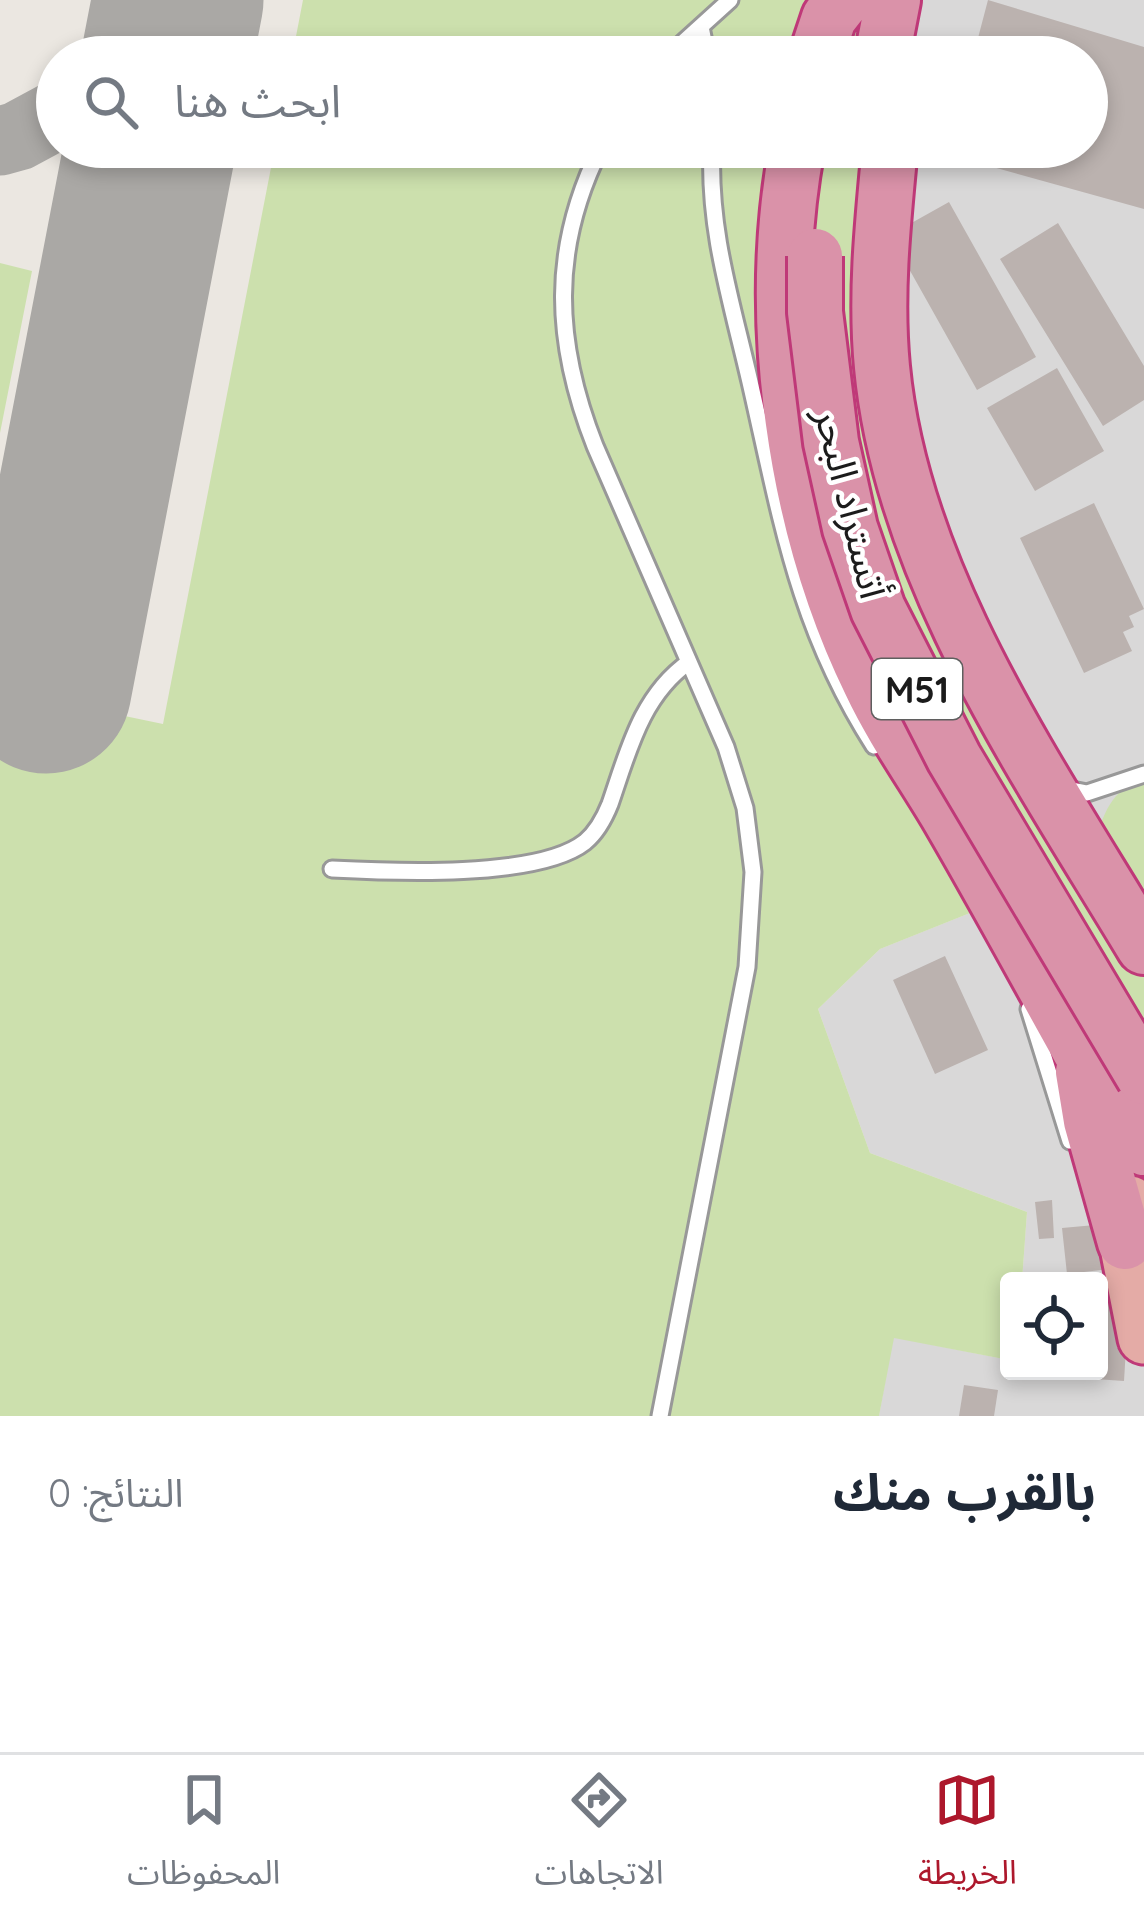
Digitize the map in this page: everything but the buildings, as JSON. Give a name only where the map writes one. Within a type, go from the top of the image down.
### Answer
[{"type":"highway","points":[[823,36],[842,0]]},
{"type":"highway","points":[[794,168],[786,223],[788,391],[810,516],[870,683],[1079,1049],[1142,1133],[1110,1207]]},
{"type":"highway","name":"أتستراد البحر","points":[[821,168],[815,256],[818,355],[850,528],[878,609],[954,758],[1144,1077]]},
{"type":"highway","name":"أتستراد البحر","points":[[863,168],[856,225],[857,366],[874,481],[901,569],[936,655],[1004,779],[1144,1012]]},
{"type":"highway","points":[[889,168],[879,323],[882,370],[899,465],[928,553],[1034,766],[1141,931]]},
{"type":"highway","points":[[1141,931],[1102,933],[1077,957],[1071,972],[1070,1004],[1110,1207],[1144,1338]]},
{"type":"lane","points":[[691,36],[730,0]]},
{"type":"lane","points":[[701,27],[703,36]]},
{"type":"lane","points":[[593,168],[573,218],[564,264],[567,358],[595,446],[726,747],[751,840],[754,904],[747,967],[660,1416]]},
{"type":"lane","points":[[712,168],[719,258],[792,569],[830,667],[889,768]]},
{"type":"lane","points":[[332,869],[455,870],[537,861],[584,843],[605,817],[640,721],[664,685],[689,662]]},
{"type":"lane","points":[[1034,766],[1060,786],[1077,792],[1144,774]]},
{"type":"lane","points":[[963,877],[995,934]]},
{"type":"lane","points":[[1023,996],[1076,1153]]},
{"type":"shaded area","points":[[921,0],[1144,0],[1144,893],[1027,761],[910,523],[892,168],[1108,168],[1108,36],[913,36]]},
{"type":"shaded area","points":[[980,909],[1144,1144],[1144,1416],[879,1416],[893,1337],[1000,1358],[1000,1380],[1108,1380],[1108,1272],[1023,1272],[1027,1212],[870,1153],[818,1009],[880,949]]},
{"type":"green space","points":[[303,0],[921,0],[913,36],[296,36]]},
{"type":"green space","points":[[271,168],[891,168],[890,438],[1097,838],[1113,800],[1144,775],[1144,1144],[980,909],[880,949],[818,1009],[870,1153],[1027,1212],[1023,1272],[1000,1272],[1000,1358],[894,1338],[879,1416],[0,1416],[0,690],[163,724]]},
{"type":"green space","points":[[0,263],[32,271],[0,433]]},
{"type":"taxiway","points":[[143,36],[164,0]]},
{"type":"taxiway","points":[[0,141],[36,126]]},
{"type":"runway","points":[[171,36],[178,0]]},
{"type":"runway","points":[[46,688],[146,168]]}]
